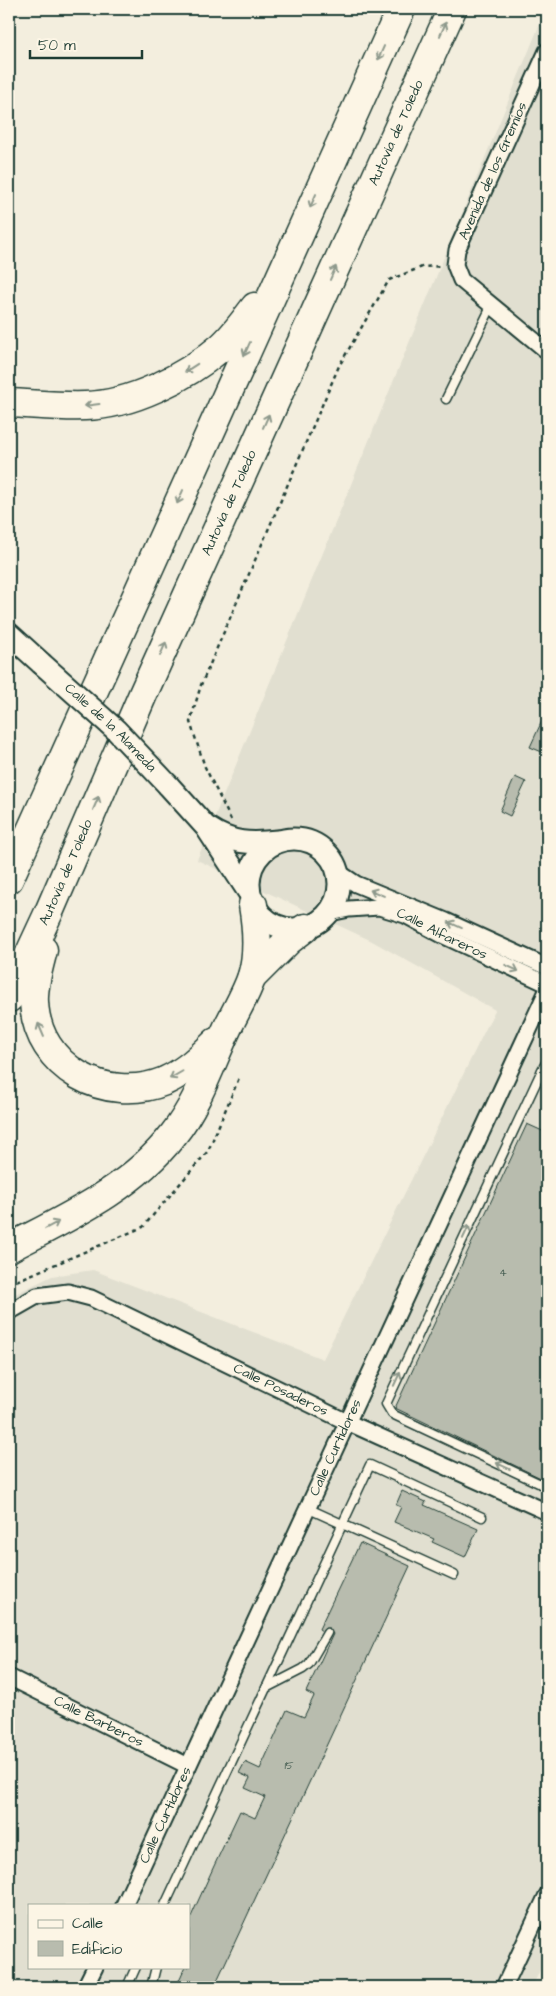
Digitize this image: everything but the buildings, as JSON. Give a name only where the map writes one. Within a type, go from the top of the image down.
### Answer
[{"type":"highway","points":[[9,879],[401,9]]},
{"type":"highway","name":"Autovía de Toledo","points":[[9,998],[49,912],[143,694],[452,9]]},
{"type":"highway","points":[[9,403],[87,406],[140,396],[172,380],[220,348],[241,325],[280,274]]},
{"type":"highway","points":[[9,1248],[100,1200],[129,1179],[153,1158],[173,1135],[192,1106],[252,977],[257,948],[257,927],[251,898]]},
{"type":"highway","points":[[49,912],[34,1002],[38,1025],[48,1046],[62,1064],[76,1075],[111,1087],[146,1086],[165,1081],[184,1070],[202,1056],[226,1032]]},
{"type":"highway","points":[[252,977],[288,941],[305,928]]},
{"type":"street","name":"Avenida de los Gremios","points":[[455,265],[457,250],[547,51]]},
{"type":"street","points":[[455,265],[461,280],[547,351]]},
{"type":"street","name":"Calle de la Alameda","points":[[9,634],[116,730],[168,785],[206,827],[251,898]]},
{"type":"street","name":"Calle de la Alameda","points":[[206,827],[222,837],[237,842],[260,843],[278,841]]},
{"type":"street","points":[[294,838],[309,841],[322,848],[332,858],[338,872],[340,886],[337,900],[330,913],[319,923],[305,928],[291,930],[276,926],[262,918],[251,898],[249,875],[254,860],[265,849],[278,841],[294,838]]},
{"type":"street","name":"Calle Alfareros","points":[[338,872],[356,884],[446,921],[547,967]]},
{"type":"street","name":"Calle Alfareros","points":[[330,913],[349,909],[379,907],[405,915],[442,935],[547,984]]},
{"type":"street","name":"Calle Curtidores","points":[[124,1904],[547,991]]},
{"type":"street","name":"Calle Posaderos","points":[[9,1312],[37,1296],[68,1292],[91,1298],[347,1422],[547,1512]]},
{"type":"street","name":"Calle Barberos","points":[[9,1677],[188,1766]]},
{"type":"street","points":[[504,1987],[547,1895]]},
{"type":"street","points":[[85,1987],[94,1968]]},
{"type":"lane","points":[[446,399],[492,305]]},
{"type":"lane","points":[[547,1060],[545,1072],[386,1404],[392,1414],[547,1487]]},
{"type":"lane","points":[[166,1904],[370,1465],[482,1516]]},
{"type":"lane","points":[[307,1508],[454,1575]]},
{"type":"lane","points":[[266,1689],[309,1664],[327,1633]]},
{"type":"lane","points":[[127,1987],[136,1968]]},
{"type":"lane","points":[[151,1987],[156,1968]]},
{"type":"path","points":[[233,824],[205,767],[190,722],[201,685],[339,366],[389,280],[422,267],[455,265]]},
{"type":"path","points":[[9,1284],[143,1227],[208,1150],[239,1078]]},
{"type":"shaded area","points":[[547,9],[547,1956],[532,1987],[9,1987],[9,1297],[52,1276],[93,1270],[323,1359],[495,1010],[372,941],[197,860]]}]
